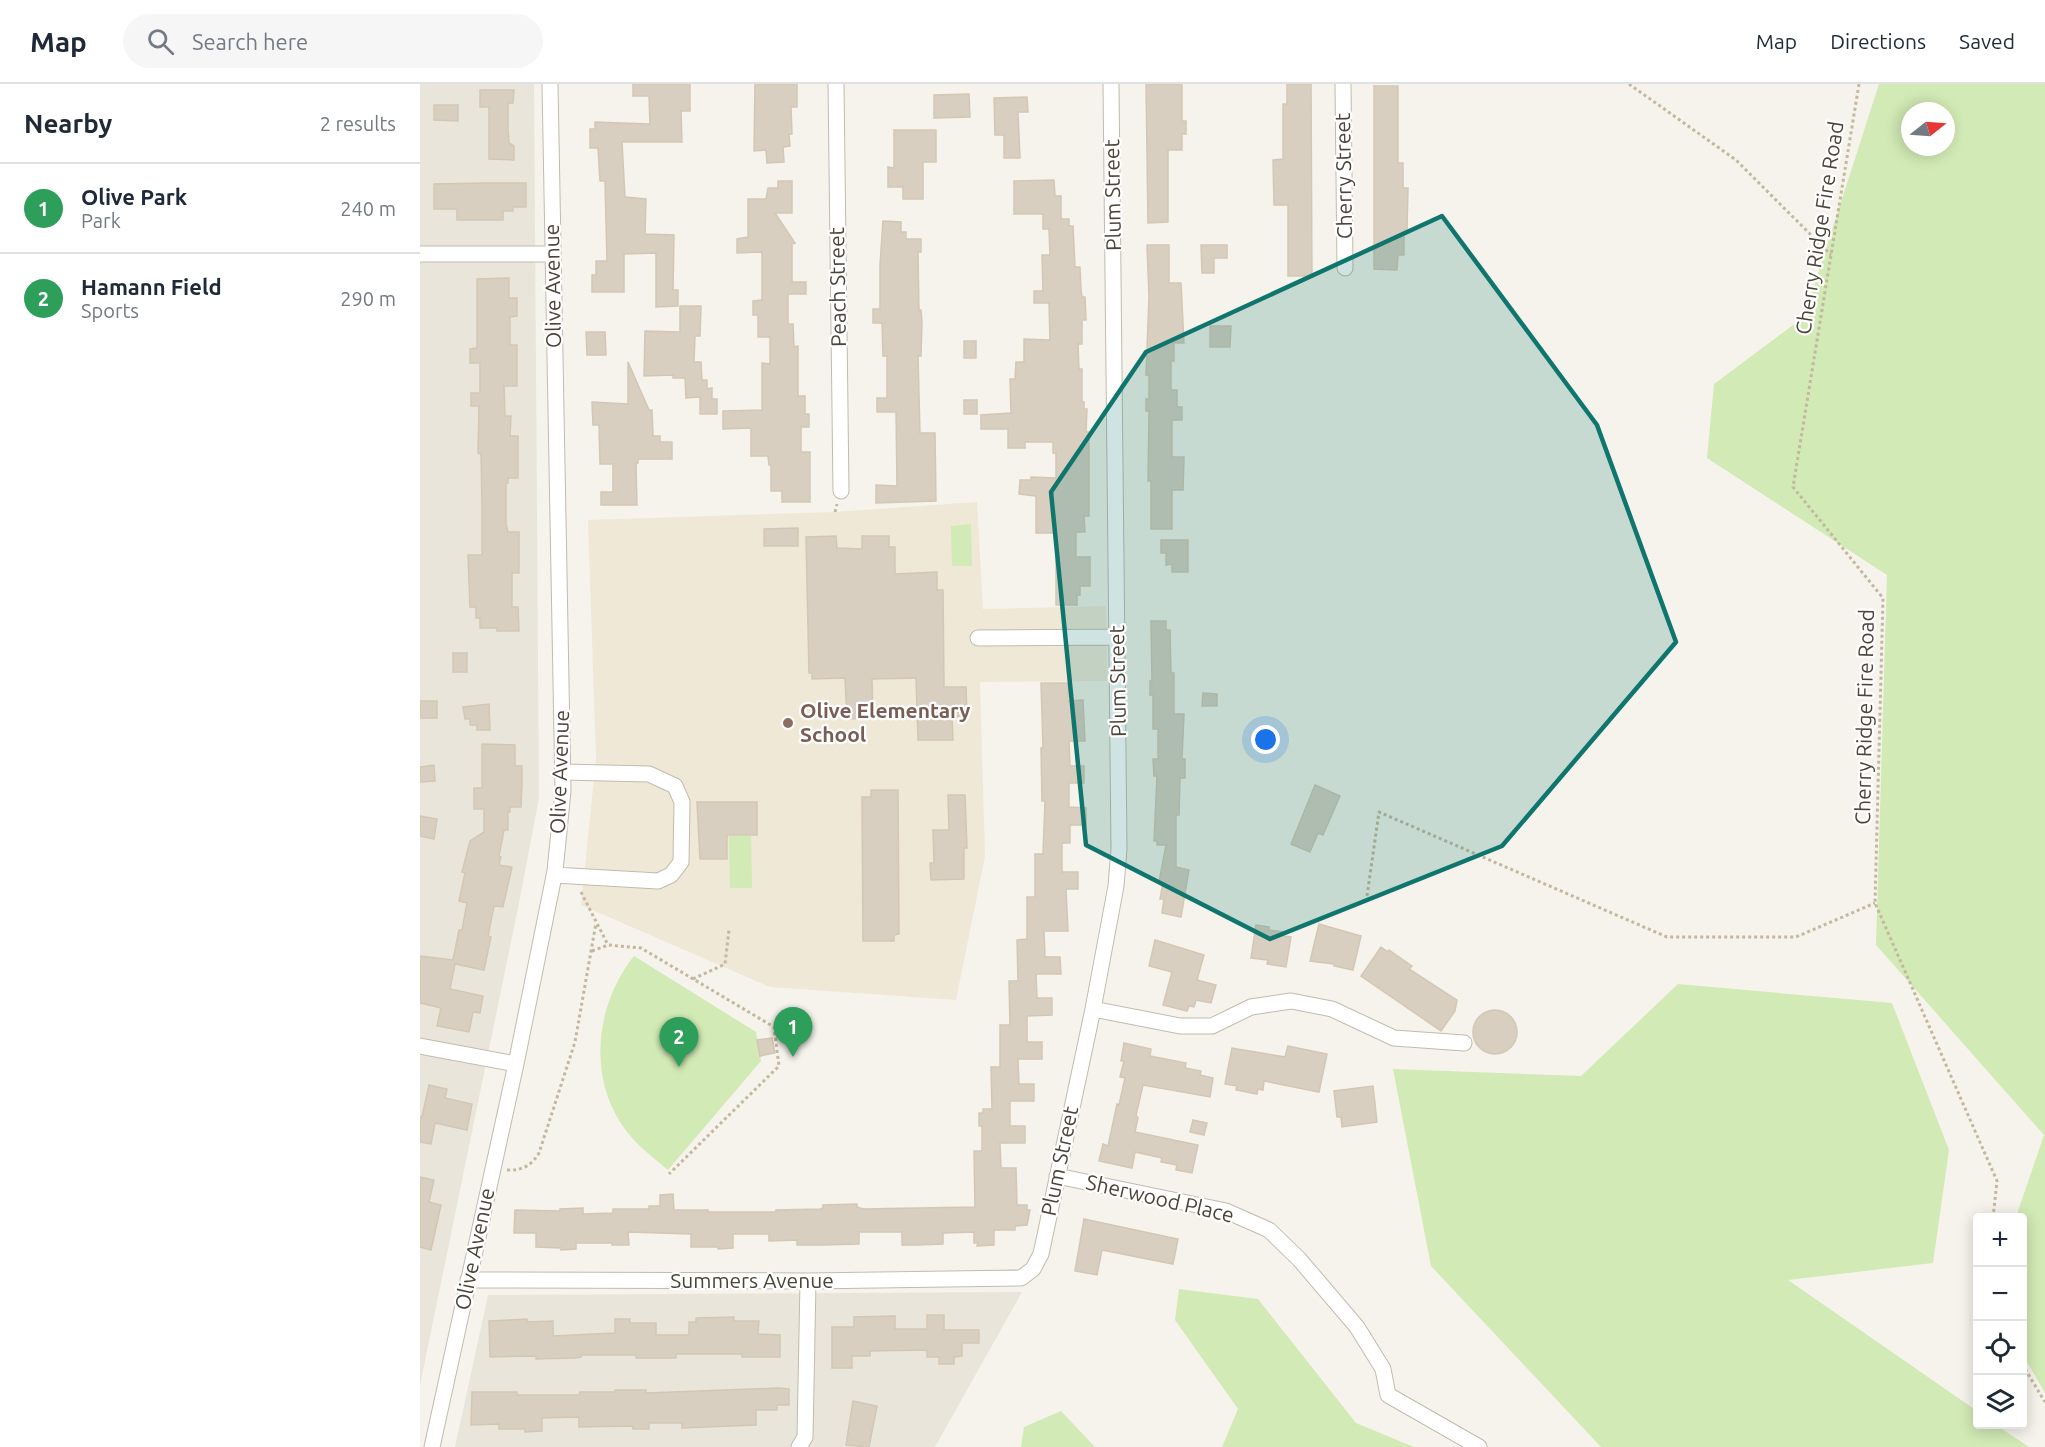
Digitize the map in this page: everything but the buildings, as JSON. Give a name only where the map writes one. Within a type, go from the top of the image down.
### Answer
[{"type":"street","name":"Olive Avenue","points":[[432,1447],[516,1064],[554,875],[563,791],[550,84]]},
{"type":"street","name":"Peach Street","points":[[836,84],[841,491]]},
{"type":"street","name":"Plum Street","points":[[1033,1269],[1041,1254],[1093,1009],[1116,886],[1119,849],[1111,84]]},
{"type":"street","name":"Cherry Street","points":[[1343,84],[1345,268]]},
{"type":"street","points":[[420,254],[552,254]]},
{"type":"street","points":[[978,638],[1117,637]]},
{"type":"street","points":[[554,875],[658,881],[671,875],[681,862],[682,802],[675,786],[649,774],[562,772]]},
{"type":"street","points":[[1093,1009],[1180,1026],[1212,1026],[1251,1006],[1292,1001],[1332,1009],[1394,1038],[1464,1043]]},
{"type":"street","points":[[420,1047],[516,1064]]},
{"type":"street","name":"Sherwood Place","points":[[1057,1176],[1226,1211],[1269,1230],[1299,1259],[1357,1327],[1383,1369],[1388,1395],[1479,1447]]},
{"type":"street","name":"Summers Avenue","points":[[468,1280],[808,1281],[1021,1278],[1033,1269]]},
{"type":"street","points":[[799,1447],[805,1437],[808,1281]]},
{"type":"path","points":[[1629,84],[1736,160],[1831,255]]},
{"type":"path","name":"Cherry Ridge Fire Road","points":[[1859,84],[1793,487],[1883,598],[1875,903],[1996,1180],[1993,1213]]},
{"type":"path","points":[[1367,896],[1378,812],[1667,936],[1796,937],[1875,903]]},
{"type":"path","points":[[575,877],[584,900],[608,945]]},
{"type":"path","points":[[493,1169],[514,1170],[533,1163],[539,1153],[574,1042],[596,923]]},
{"type":"path","points":[[693,979],[725,964],[729,930]]},
{"type":"path","points":[[592,951],[608,945],[641,948],[774,1027],[779,1066],[669,1174]]},
{"type":"path","points":[[2027,1372],[2045,1402]]},
{"type":"highlighted area","points":[[1442,216],[1597,425],[1676,642],[1502,846],[1270,939],[1086,845],[1051,492],[1146,352]]},
{"type":"shaded area","points":[[420,84],[534,84],[539,798],[420,1385]]},
{"type":"shaded area","name":"Olive Elementary School","points":[[977,502],[983,609],[1106,606],[1107,681],[980,682],[985,856],[956,1000],[770,987],[581,905],[596,759],[588,520],[835,512]]},
{"type":"shaded area","points":[[1022,1292],[935,1447],[455,1447],[488,1295]]},
{"type":"green space","points":[[1879,84],[2045,84],[2045,1393],[2027,1362],[2027,1213],[2017,1213],[2044,1135],[1876,945],[1887,575],[1707,458],[1714,384],[1804,317]]},
{"type":"green space","points":[[971,524],[972,566],[952,566],[951,526]]},
{"type":"green space","points":[[729,836],[751,836],[752,888],[730,888]]},
{"type":"green space","points":[[634,956],[756,1032],[761,1061],[668,1170],[627,1132],[611,1105],[604,1083],[601,1038],[605,1016],[621,974]]},
{"type":"green space","points":[[1678,984],[1892,1003],[1949,1150],[1933,1263],[1788,1280],[1973,1408],[1973,1429],[2002,1429],[2029,1447],[1601,1447],[1431,1266],[1393,1069],[1581,1076]]},
{"type":"green space","points":[[1179,1289],[1258,1299],[1356,1423],[1414,1447],[1222,1447],[1238,1409],[1175,1320]]},
{"type":"green space","points":[[1061,1411],[1095,1447],[1021,1447],[1024,1427]]},
{"type":"place","name":"Olive Elementary School","points":[[788,723]]},
{"type":"place","name":"Olive Park","points":[[793,1057]]},
{"type":"place","name":"Hamann Field","points":[[679,1067]]}]
